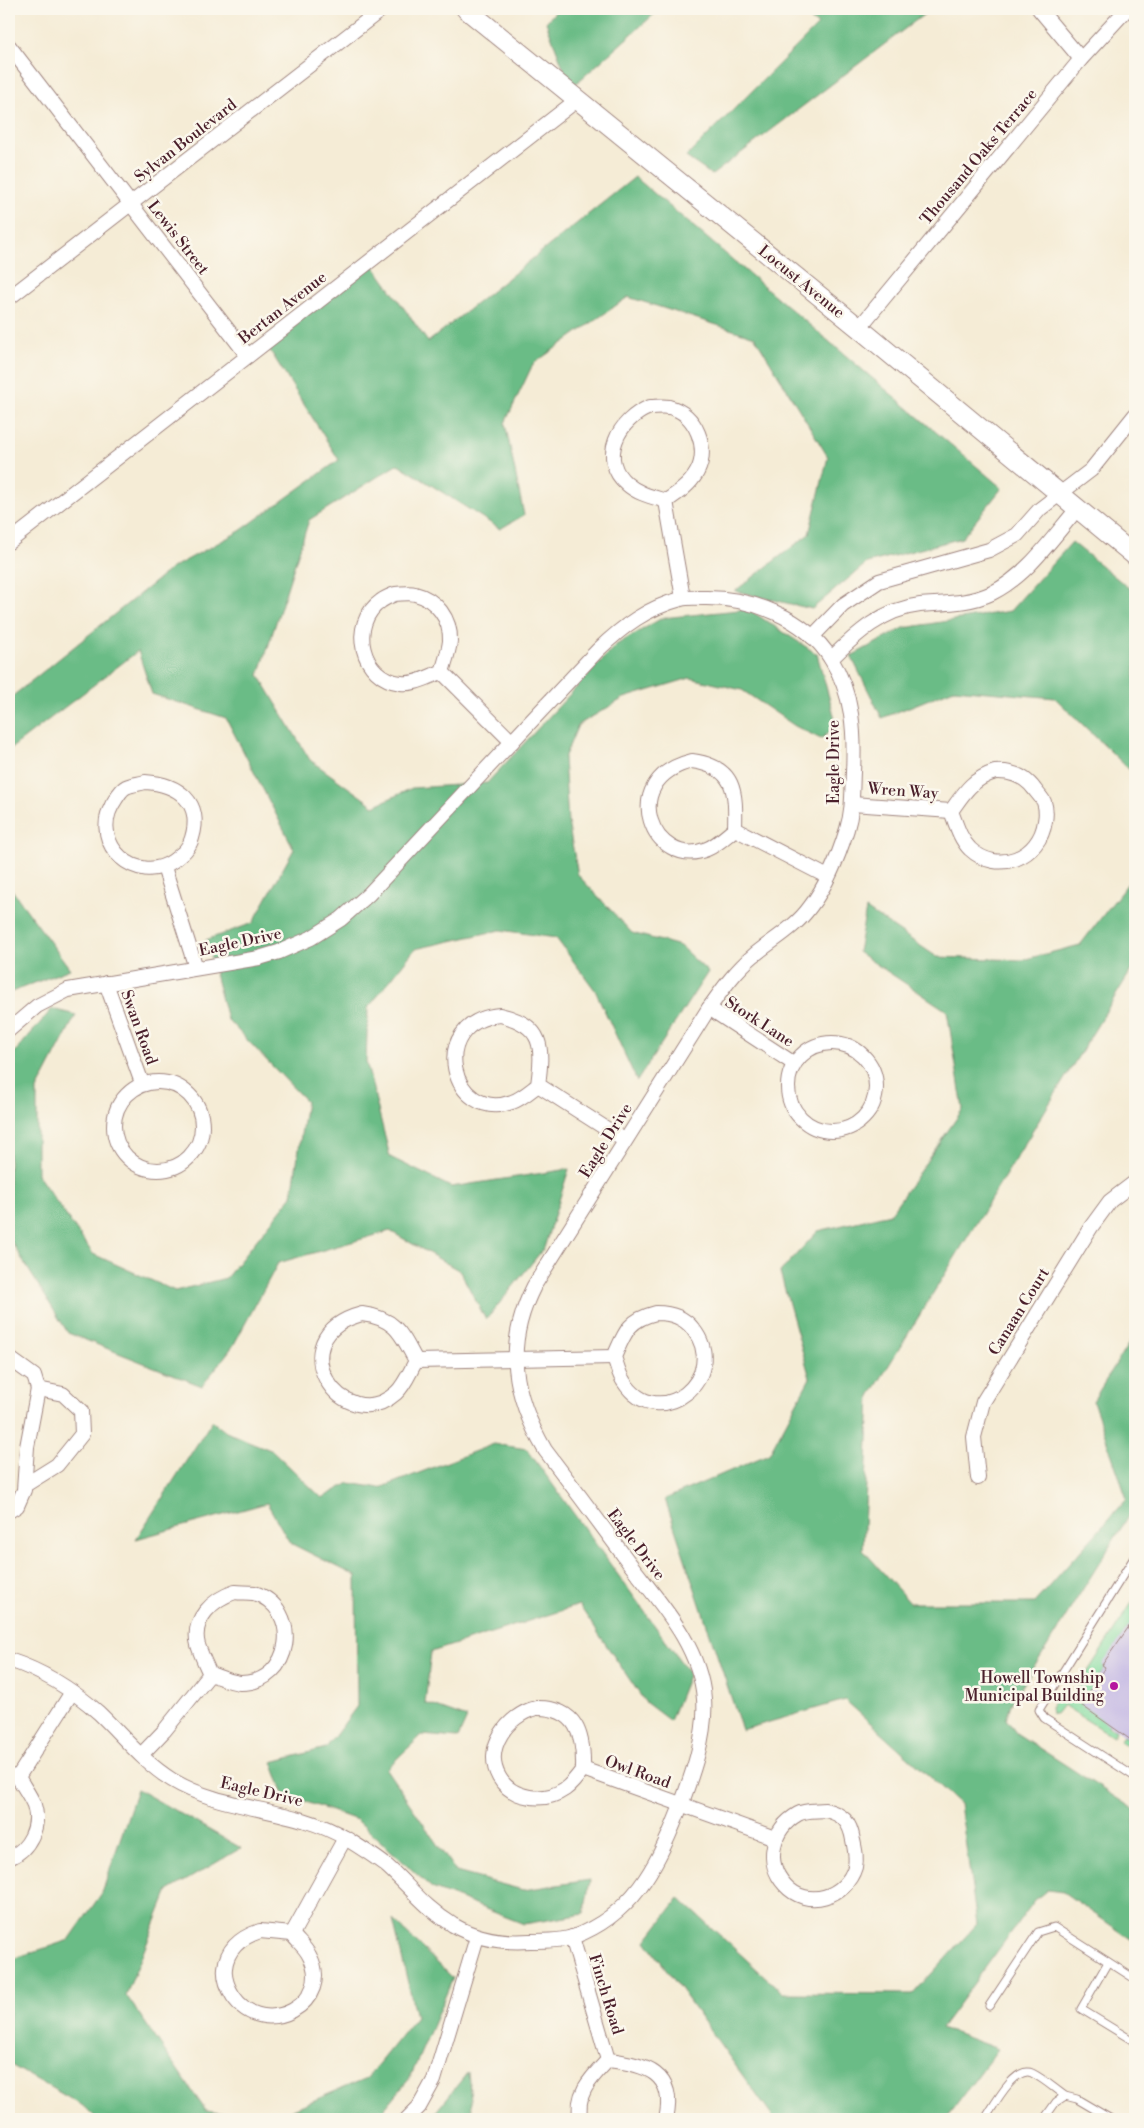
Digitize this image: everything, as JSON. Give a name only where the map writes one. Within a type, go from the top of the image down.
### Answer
[{"type":"street","name":"Sylvan Boulevard","points":[[9,298],[382,9]]},
{"type":"street","name":"Locust Avenue","points":[[466,9],[1061,493],[1135,556]]},
{"type":"street","points":[[1039,9],[1081,59]]},
{"type":"street","name":"Thousand Oaks Terrace","points":[[859,328],[1081,59],[1127,9]]},
{"type":"street","name":"Lewis Street","points":[[11,54],[131,204],[248,356]]},
{"type":"street","name":"Bertan Avenue","points":[[9,542],[577,100]]},
{"type":"street","points":[[650,407],[670,407],[686,417],[699,434],[703,447],[702,460],[698,472],[689,483],[666,501],[635,491],[618,474],[613,462],[612,454],[618,433],[631,418],[650,407]]},
{"type":"street","points":[[812,637],[843,605],[879,580],[989,550],[1010,540],[1017,535],[1040,509],[1090,470],[1135,415]]},
{"type":"street","points":[[666,501],[683,598]]},
{"type":"street","points":[[831,659],[864,629],[887,614],[919,605],[953,603],[980,598],[1004,586],[1025,569],[1078,508]]},
{"type":"street","points":[[395,594],[414,594],[434,603],[443,613],[450,639],[442,672],[412,683],[402,683],[390,681],[378,675],[369,665],[362,642],[363,630],[369,614],[381,601],[395,594]]},
{"type":"street","name":"Eagle Drive","points":[[9,1030],[37,1006],[58,994],[106,983],[259,958],[279,952],[311,938],[341,919],[369,894],[620,628],[654,608],[683,598],[730,598],[753,603],[774,612],[812,637],[831,659],[849,702],[854,725],[852,804],[847,828],[828,877],[810,908],[790,928],[738,969],[709,1008],[624,1140],[523,1308],[516,1334],[515,1359],[518,1386],[526,1415],[541,1443],[678,1629],[696,1663],[701,1679],[704,1710],[699,1748],[669,1836],[647,1880],[617,1911],[572,1937],[506,1942],[477,1937],[455,1926],[426,1906],[386,1865],[345,1838],[304,1818],[236,1805],[206,1796],[171,1780],[72,1692],[40,1671],[9,1660]]},
{"type":"street","points":[[442,672],[512,742]]},
{"type":"street","points":[[692,761],[714,766],[730,783],[736,796],[736,829],[708,849],[694,852],[679,850],[666,844],[653,830],[649,817],[649,801],[655,784],[662,775],[677,765],[692,761]]},
{"type":"street","name":"Wren Way","points":[[1006,772],[1018,775],[1031,784],[1044,803],[1046,816],[1044,831],[1037,845],[1026,855],[1004,862],[992,861],[978,855],[969,848],[961,837],[951,811],[971,783],[981,776],[1006,772]]},
{"type":"street","points":[[145,782],[163,783],[179,791],[192,806],[195,816],[195,830],[191,842],[185,851],[164,867],[137,867],[123,859],[108,841],[106,826],[110,810],[117,796],[126,787],[145,782]]},
{"type":"street","name":"Wren Way","points":[[852,804],[951,811]]},
{"type":"street","points":[[736,829],[828,877]]},
{"type":"street","points":[[164,867],[196,968]]},
{"type":"street","name":"Swan Road","points":[[106,983],[142,1083]]},
{"type":"street","name":"Stork Lane","points":[[709,1008],[793,1063]]},
{"type":"street","points":[[500,1015],[517,1019],[526,1024],[539,1043],[542,1057],[538,1085],[513,1102],[505,1104],[483,1102],[470,1096],[464,1090],[456,1074],[453,1055],[460,1036],[475,1021],[486,1016],[500,1015]]},
{"type":"street","name":"Stork Lane","points":[[832,1042],[846,1044],[858,1049],[873,1070],[875,1089],[872,1104],[863,1118],[851,1126],[821,1131],[810,1126],[793,1110],[789,1099],[787,1091],[793,1063],[815,1046],[832,1042]]},
{"type":"street","name":"Swan Road","points":[[142,1083],[170,1084],[194,1098],[201,1110],[203,1118],[199,1143],[184,1162],[172,1169],[156,1170],[142,1168],[131,1162],[116,1146],[113,1123],[118,1107],[128,1092],[142,1083]]},
{"type":"street","points":[[538,1085],[624,1140]]},
{"type":"street","name":"Canaan Court","points":[[978,1478],[974,1437],[977,1421],[989,1390],[1091,1227],[1110,1201],[1135,1182]]},
{"type":"street","points":[[656,1313],[675,1315],[690,1325],[700,1338],[704,1349],[703,1365],[696,1382],[679,1400],[664,1404],[652,1402],[630,1390],[622,1380],[614,1357],[629,1326],[645,1316],[656,1313]]},
{"type":"street","points":[[362,1314],[378,1316],[390,1322],[401,1333],[416,1360],[400,1389],[382,1402],[369,1405],[355,1404],[328,1386],[323,1375],[320,1356],[323,1341],[330,1330],[345,1319],[362,1314]]},
{"type":"street","points":[[416,1360],[614,1357]]},
{"type":"street","points":[[9,1358],[34,1376],[38,1389],[27,1447],[25,1485],[17,1506],[9,1511]]},
{"type":"street","points":[[25,1485],[57,1465],[82,1434],[81,1411],[63,1394],[38,1389]]},
{"type":"street","points":[[235,1592],[254,1593],[268,1602],[282,1618],[286,1631],[284,1651],[278,1666],[267,1675],[247,1682],[235,1682],[210,1674],[198,1644],[197,1630],[201,1617],[209,1606],[224,1596],[235,1592]]},
{"type":"street","points":[[141,1755],[164,1731],[210,1674]]},
{"type":"street","points":[[9,1858],[26,1846],[36,1823],[33,1803],[13,1777],[72,1692]]},
{"type":"street","name":"Owl Road","points":[[544,1708],[558,1712],[570,1720],[579,1731],[584,1744],[583,1769],[567,1788],[560,1792],[546,1797],[523,1795],[510,1788],[500,1777],[495,1753],[497,1744],[504,1728],[515,1717],[526,1710],[544,1708]]},
{"type":"street","name":"Owl Road","points":[[583,1769],[774,1838]]},
{"type":"street","points":[[825,1810],[837,1813],[846,1820],[851,1830],[856,1857],[854,1869],[845,1884],[831,1896],[807,1898],[793,1892],[784,1885],[776,1872],[772,1853],[774,1838],[799,1814],[825,1810]]},
{"type":"street","points":[[292,1934],[345,1838]]},
{"type":"street","points":[[260,1931],[292,1934],[309,1955],[314,1969],[313,1985],[308,1999],[292,2012],[278,2017],[256,2015],[247,2011],[234,1998],[226,1980],[225,1964],[229,1954],[238,1943],[249,1935],[260,1931]]},
{"type":"street","points":[[407,2119],[419,2107],[434,2080],[477,1937]]},
{"type":"street","name":"Finch Road","points":[[572,1937],[608,2060]]},
{"type":"street","name":"Finch Road","points":[[581,2119],[580,2100],[584,2087],[608,2060]]},
{"type":"street","name":"Finch Road","points":[[608,2060],[637,2064],[656,2075],[665,2087],[669,2098],[666,2119]]},
{"type":"lane","points":[[1135,1556],[1039,1710],[1044,1718],[1135,1777]]},
{"type":"lane","points":[[989,2006],[1038,1932],[1054,1927],[1135,1979]]},
{"type":"lane","points":[[1108,1962],[1081,2009],[1135,2042]]},
{"type":"lane","points":[[984,2119],[1012,2080],[1021,2073],[1031,2072],[1065,2096],[1077,2099],[1111,2119]]},
{"type":"lane","points":[[1044,2119],[1056,2102],[1065,2096]]},
{"type":"green space","points":[[558,9],[660,9],[571,88],[546,22]]},
{"type":"green space","points":[[797,9],[931,9],[712,175],[686,157],[818,25]]},
{"type":"green space","points":[[635,177],[1002,488],[962,538],[867,563],[812,609],[735,591],[809,534],[828,457],[755,337],[628,297],[533,364],[505,423],[524,515],[500,529],[398,464],[309,520],[259,675],[310,760],[374,806],[412,788],[487,783],[616,645],[662,618],[748,609],[817,654],[837,726],[821,739],[795,726],[742,690],[690,678],[624,698],[578,725],[564,758],[568,822],[578,875],[632,933],[680,946],[708,972],[637,1081],[595,990],[556,938],[500,930],[415,949],[368,1008],[366,1061],[390,1157],[451,1187],[569,1169],[544,1248],[486,1320],[460,1271],[390,1231],[278,1263],[233,1346],[202,1386],[68,1333],[9,1238],[9,1059],[52,1009],[76,1015],[37,1090],[37,1174],[93,1254],[175,1291],[226,1278],[292,1196],[306,1101],[227,1019],[206,940],[253,923],[294,849],[226,718],[152,694],[138,651],[9,750],[9,699],[172,568],[240,531],[339,460],[264,341],[369,259],[428,342]]},
{"type":"green space","points":[[1072,542],[1135,593],[1135,775],[1055,698],[954,689],[882,718],[851,656],[904,628],[1010,611]]},
{"type":"green space","points":[[1135,874],[1135,964],[870,1396],[863,1550],[910,1603],[1034,1603],[1127,1499],[1093,1401],[1135,1333],[1135,1506],[1011,1704],[1006,1719],[1016,1733],[1135,1810],[1135,1942],[1063,1892],[1047,1890],[1035,1900],[941,2028],[998,2049],[945,2119],[774,2119],[646,1941],[679,1898],[783,1993],[913,1994],[977,1924],[960,1804],[845,1700],[742,1730],[665,1499],[769,1454],[810,1378],[780,1272],[818,1231],[890,1214],[963,1109],[947,1011],[858,952],[866,909],[937,957],[1022,960],[1080,945]]},
{"type":"green space","points":[[9,886],[70,969],[9,993]]},
{"type":"green space","points":[[212,1421],[226,1432],[273,1451],[322,1498],[349,1483],[380,1488],[494,1444],[527,1449],[689,1673],[670,1721],[645,1702],[579,1605],[431,1652],[425,1703],[467,1718],[458,1738],[422,1735],[386,1769],[456,1872],[523,1890],[590,1880],[584,1914],[524,1924],[432,1888],[357,1820],[284,1794],[272,1762],[326,1748],[357,1706],[356,1576],[290,1543],[267,1503],[136,1539]]},
{"type":"green space","points":[[1135,1598],[1135,1618],[1103,1665],[1105,1667],[1081,1705],[1110,1723],[1108,1726],[1116,1731],[1113,1737],[1063,1705],[1056,1714],[1051,1713],[1050,1708],[1057,1697],[1061,1696],[1069,1701]]},
{"type":"green space","points":[[1124,1736],[1135,1740],[1135,1751],[1120,1741]]},
{"type":"green space","points":[[137,1789],[241,1848],[168,1891],[126,1995],[206,2111],[264,2119],[97,2119],[85,2107],[9,2064],[9,1960],[69,1940],[102,1893]]},
{"type":"green space","points":[[393,1920],[453,1978],[410,2078],[376,2119],[269,2119],[367,2078],[416,2017]]},
{"type":"green space","points":[[468,2072],[473,2119],[430,2119]]},
{"type":"building","name":"Howell Township Municipal Building","points":[[1135,1618],[1135,1733],[1131,1740],[1081,1705],[1105,1667],[1102,1665]]},
{"type":"place","name":"Howell Township Municipal Building","points":[[1114,1686]]}]
